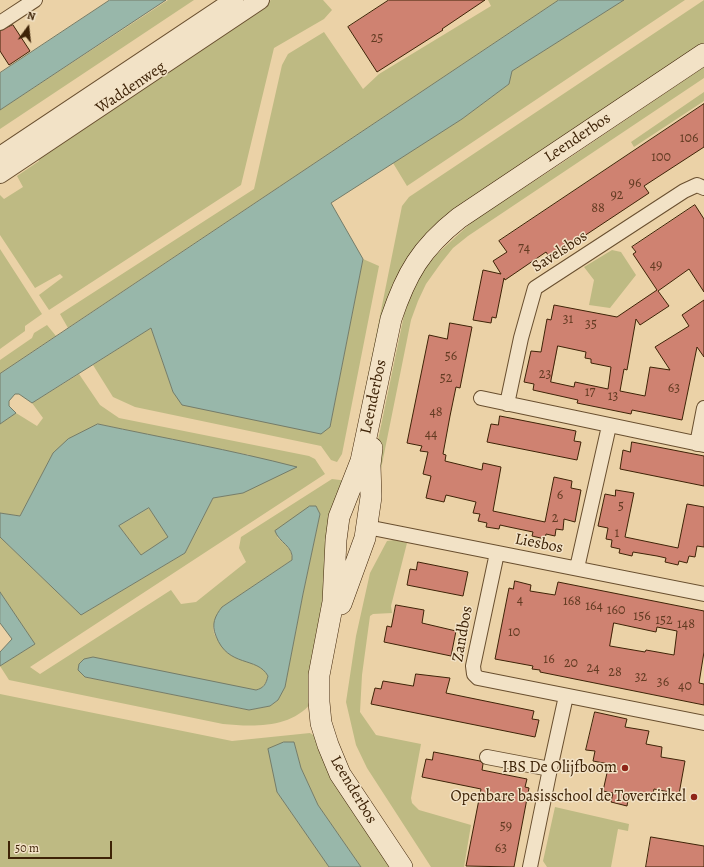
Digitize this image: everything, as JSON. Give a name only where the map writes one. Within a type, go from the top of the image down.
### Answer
[{"type":"main road","name":"Leenderbos","points":[[402,867],[340,774],[321,723],[319,702],[319,675],[333,602],[336,540],[339,517],[362,455],[391,319],[398,298],[422,253],[441,232],[459,218],[704,54]]},
{"type":"main road","name":"Leenderbos","points":[[411,867],[372,809],[343,761],[333,737],[329,715],[328,672],[342,602],[362,547],[367,527],[370,505],[371,452],[396,330],[410,288],[421,269],[448,238],[465,224],[704,64]]},
{"type":"main road","points":[[346,497],[360,494],[365,495],[370,505]]},
{"type":"main road","points":[[336,540],[345,549],[353,552],[362,547]]},
{"type":"street","points":[[0,23],[35,0]]},
{"type":"street","name":"Waddenweg","points":[[0,156],[234,0]]},
{"type":"street","name":"Waddenweg","points":[[0,174],[260,0]]},
{"type":"street","name":"Savelsbos","points":[[507,404],[521,338],[535,288],[684,191],[697,185],[704,188]]},
{"type":"street","points":[[481,398],[700,445],[704,408]]},
{"type":"street","points":[[577,568],[609,426]]},
{"type":"street","name":"Liesbos","points":[[367,527],[704,594]]},
{"type":"street","name":"Zandbos","points":[[496,553],[473,666],[474,674],[478,678],[704,723]]},
{"type":"street","points":[[530,867],[566,696]]},
{"type":"street","points":[[487,757],[550,769]]},
{"type":"shaded area","points":[[110,0],[166,0],[0,110],[0,73]]},
{"type":"shaded area","points":[[168,0],[194,0],[0,129],[0,110]]},
{"type":"shaded area","points":[[271,0],[323,0],[332,10],[324,19],[274,48],[241,185],[49,310],[39,295],[63,277],[60,274],[35,288],[0,235],[0,195],[4,199],[23,187],[17,176],[39,161],[37,154]]},
{"type":"shaded area","points":[[488,0],[559,0],[68,328],[60,314],[254,189],[282,65],[288,54],[324,32],[363,89],[379,74],[491,6]]},
{"type":"shaded area","points":[[559,0],[624,0],[512,71],[509,84],[462,119],[331,203],[363,259],[330,427],[321,434],[182,405],[173,392],[151,328],[32,403],[19,394],[15,394],[9,401],[9,406],[16,413],[0,424],[0,374]]},
{"type":"shaded area","points":[[624,0],[685,0],[407,186],[393,163],[462,119],[509,84],[512,71]]},
{"type":"shaded area","points":[[704,0],[704,49],[418,252],[355,440],[402,206],[409,197]]},
{"type":"shaded area","points":[[704,67],[704,78],[468,236],[453,248],[441,263],[426,284],[411,320],[380,474],[377,445],[404,315],[412,291],[424,270],[437,254],[473,221]]},
{"type":"shaded area","points":[[704,92],[704,101],[634,147],[631,142]]},
{"type":"shaded area","points":[[0,249],[42,314],[25,326],[25,331],[0,349]]},
{"type":"shaded area","points":[[612,250],[621,252],[636,275],[610,308],[589,305],[594,280],[584,267]]},
{"type":"shaded area","points":[[363,259],[379,266],[342,454],[337,462],[331,460],[321,446],[135,407],[113,397],[93,365],[151,328],[173,392],[330,427]]},
{"type":"shaded area","points":[[47,325],[56,336],[0,374],[0,360],[32,338],[34,333]]},
{"type":"shaded area","points":[[79,374],[100,405],[119,418],[309,456],[315,459],[325,474],[30,667],[40,674],[171,590],[181,604],[196,602],[246,562],[239,548],[241,537],[332,479],[348,481],[311,703],[303,711],[293,717],[271,724],[247,726],[223,724],[9,680],[0,666],[35,644],[0,592],[0,537],[81,615],[185,553],[213,498],[243,493],[250,455],[98,424],[53,453],[20,516],[0,513],[0,424],[16,413],[37,426],[43,418],[32,403]],"holes":[[[316,506],[320,514],[285,686],[278,700],[270,706],[249,710],[85,677],[78,670],[256,690],[263,687],[268,676],[264,669],[223,645],[215,635],[213,629],[214,623],[222,607],[292,560],[290,550],[277,537]]]},
{"type":"shaded area","points":[[98,424],[297,467],[243,493],[213,498],[185,553],[81,615],[0,537],[0,513],[20,516],[53,453],[68,439]],"holes":[[[149,508],[168,537],[141,555],[119,526]]]},
{"type":"shaded area","points":[[310,506],[316,506],[320,514],[285,687],[278,700],[270,706],[249,710],[85,677],[78,670],[79,664],[84,659],[93,657],[256,690],[263,687],[268,676],[257,666],[235,657],[221,646],[216,636],[214,620],[222,607],[292,560],[291,551],[275,531]]},
{"type":"shaded area","points":[[149,508],[169,537],[141,555],[119,526]]},
{"type":"shaded area","points":[[394,540],[407,543],[391,606],[392,613],[373,614],[370,616],[362,675],[360,712],[376,735],[421,744],[411,798],[412,803],[419,810],[471,825],[464,867],[431,867],[367,768],[356,745],[346,702],[356,636],[370,573],[387,541]]},
{"type":"shaded area","points":[[0,592],[35,644],[0,666],[0,652],[12,639],[0,623]]},
{"type":"shaded area","points":[[0,694],[232,741],[310,733],[318,738],[397,867],[361,867],[318,805],[301,768],[294,742],[277,792],[329,867],[0,867]]},
{"type":"shaded area","points":[[284,742],[294,742],[301,768],[318,805],[361,867],[329,867],[277,792],[268,749]]},
{"type":"shaded area","points":[[555,807],[629,824],[628,831],[618,829],[611,867],[547,867],[543,861]]},
{"type":"building","points":[[389,0],[485,0],[442,29],[443,30],[377,72],[348,27]]},
{"type":"building","points":[[13,25],[30,51],[9,65],[0,51],[0,31]]},
{"type":"building","points":[[704,104],[704,147],[644,186],[649,193],[566,248],[550,258],[546,252],[505,280],[504,278],[496,318],[492,317],[491,323],[473,320],[483,270],[501,274],[493,261],[507,252],[499,241]]},
{"type":"building","points":[[695,205],[704,219],[704,292],[689,269],[658,291],[669,306],[640,325],[636,319],[627,370],[624,369],[620,391],[645,396],[650,367],[670,370],[655,347],[689,326],[682,315],[704,300],[704,357],[697,347],[682,420],[632,410],[631,414],[577,403],[578,400],[533,390],[534,384],[524,382],[531,351],[541,352],[547,319],[551,320],[554,305],[617,317],[657,290],[633,254],[636,252],[632,247]],"holes":[[[558,346],[586,352],[585,358],[591,359],[591,363],[611,367],[608,389],[575,382],[574,387],[551,382]]]},
{"type":"building","points":[[450,323],[472,327],[460,388],[456,387],[450,416],[443,454],[446,455],[445,461],[482,470],[483,463],[501,467],[493,511],[545,522],[554,477],[572,481],[571,488],[581,490],[575,522],[564,519],[563,530],[556,529],[555,536],[546,534],[545,539],[532,536],[533,532],[500,525],[499,529],[486,527],[487,523],[478,521],[480,514],[473,513],[476,502],[446,495],[444,502],[426,498],[431,476],[423,474],[428,452],[420,451],[422,446],[407,443],[429,335],[447,339]]},
{"type":"building","points":[[500,416],[576,431],[574,441],[581,442],[577,460],[487,442],[491,424],[498,425]]},
{"type":"building","points":[[632,442],[704,456],[704,486],[620,469],[623,450],[630,452]]},
{"type":"building","points":[[616,490],[634,493],[625,537],[678,548],[687,504],[704,507],[704,547],[697,546],[695,557],[689,556],[687,563],[679,561],[678,565],[665,562],[666,558],[657,556],[633,552],[632,556],[619,553],[620,549],[611,547],[612,540],[606,539],[608,528],[598,526],[605,494],[615,496]]},
{"type":"building","points":[[418,562],[468,572],[463,596],[407,585],[410,569],[416,570]]},
{"type":"building","points":[[515,581],[531,585],[530,591],[555,595],[558,582],[704,611],[704,652],[699,683],[704,684],[704,705],[540,672],[540,670],[532,669],[533,666],[495,659],[509,588],[513,589]],"holes":[[[614,623],[656,632],[657,627],[677,631],[674,655],[610,646]]]},
{"type":"building","points":[[396,605],[424,610],[422,623],[456,631],[451,656],[384,642],[387,626],[391,627]]},
{"type":"building","points":[[416,674],[450,678],[446,693],[534,711],[532,719],[539,720],[535,737],[371,704],[375,688],[381,689],[383,681],[413,686]]},
{"type":"building","points":[[595,712],[627,719],[625,727],[649,731],[646,744],[662,747],[661,757],[685,761],[679,794],[654,789],[652,798],[629,794],[627,806],[611,802],[613,793],[603,791],[609,764],[593,761],[595,751],[586,750]]},
{"type":"building","points":[[434,752],[480,761],[483,764],[482,770],[527,779],[525,787],[529,788],[514,867],[466,866],[481,789],[422,777],[426,759],[432,760]]},
{"type":"building","points":[[651,837],[704,846],[704,867],[646,867]]},
{"type":"place","name":"IBS De Olijfboom","points":[[625,768]]},
{"type":"place","name":"Openbare basisschool de Tovercirkel","points":[[694,797]]}]
